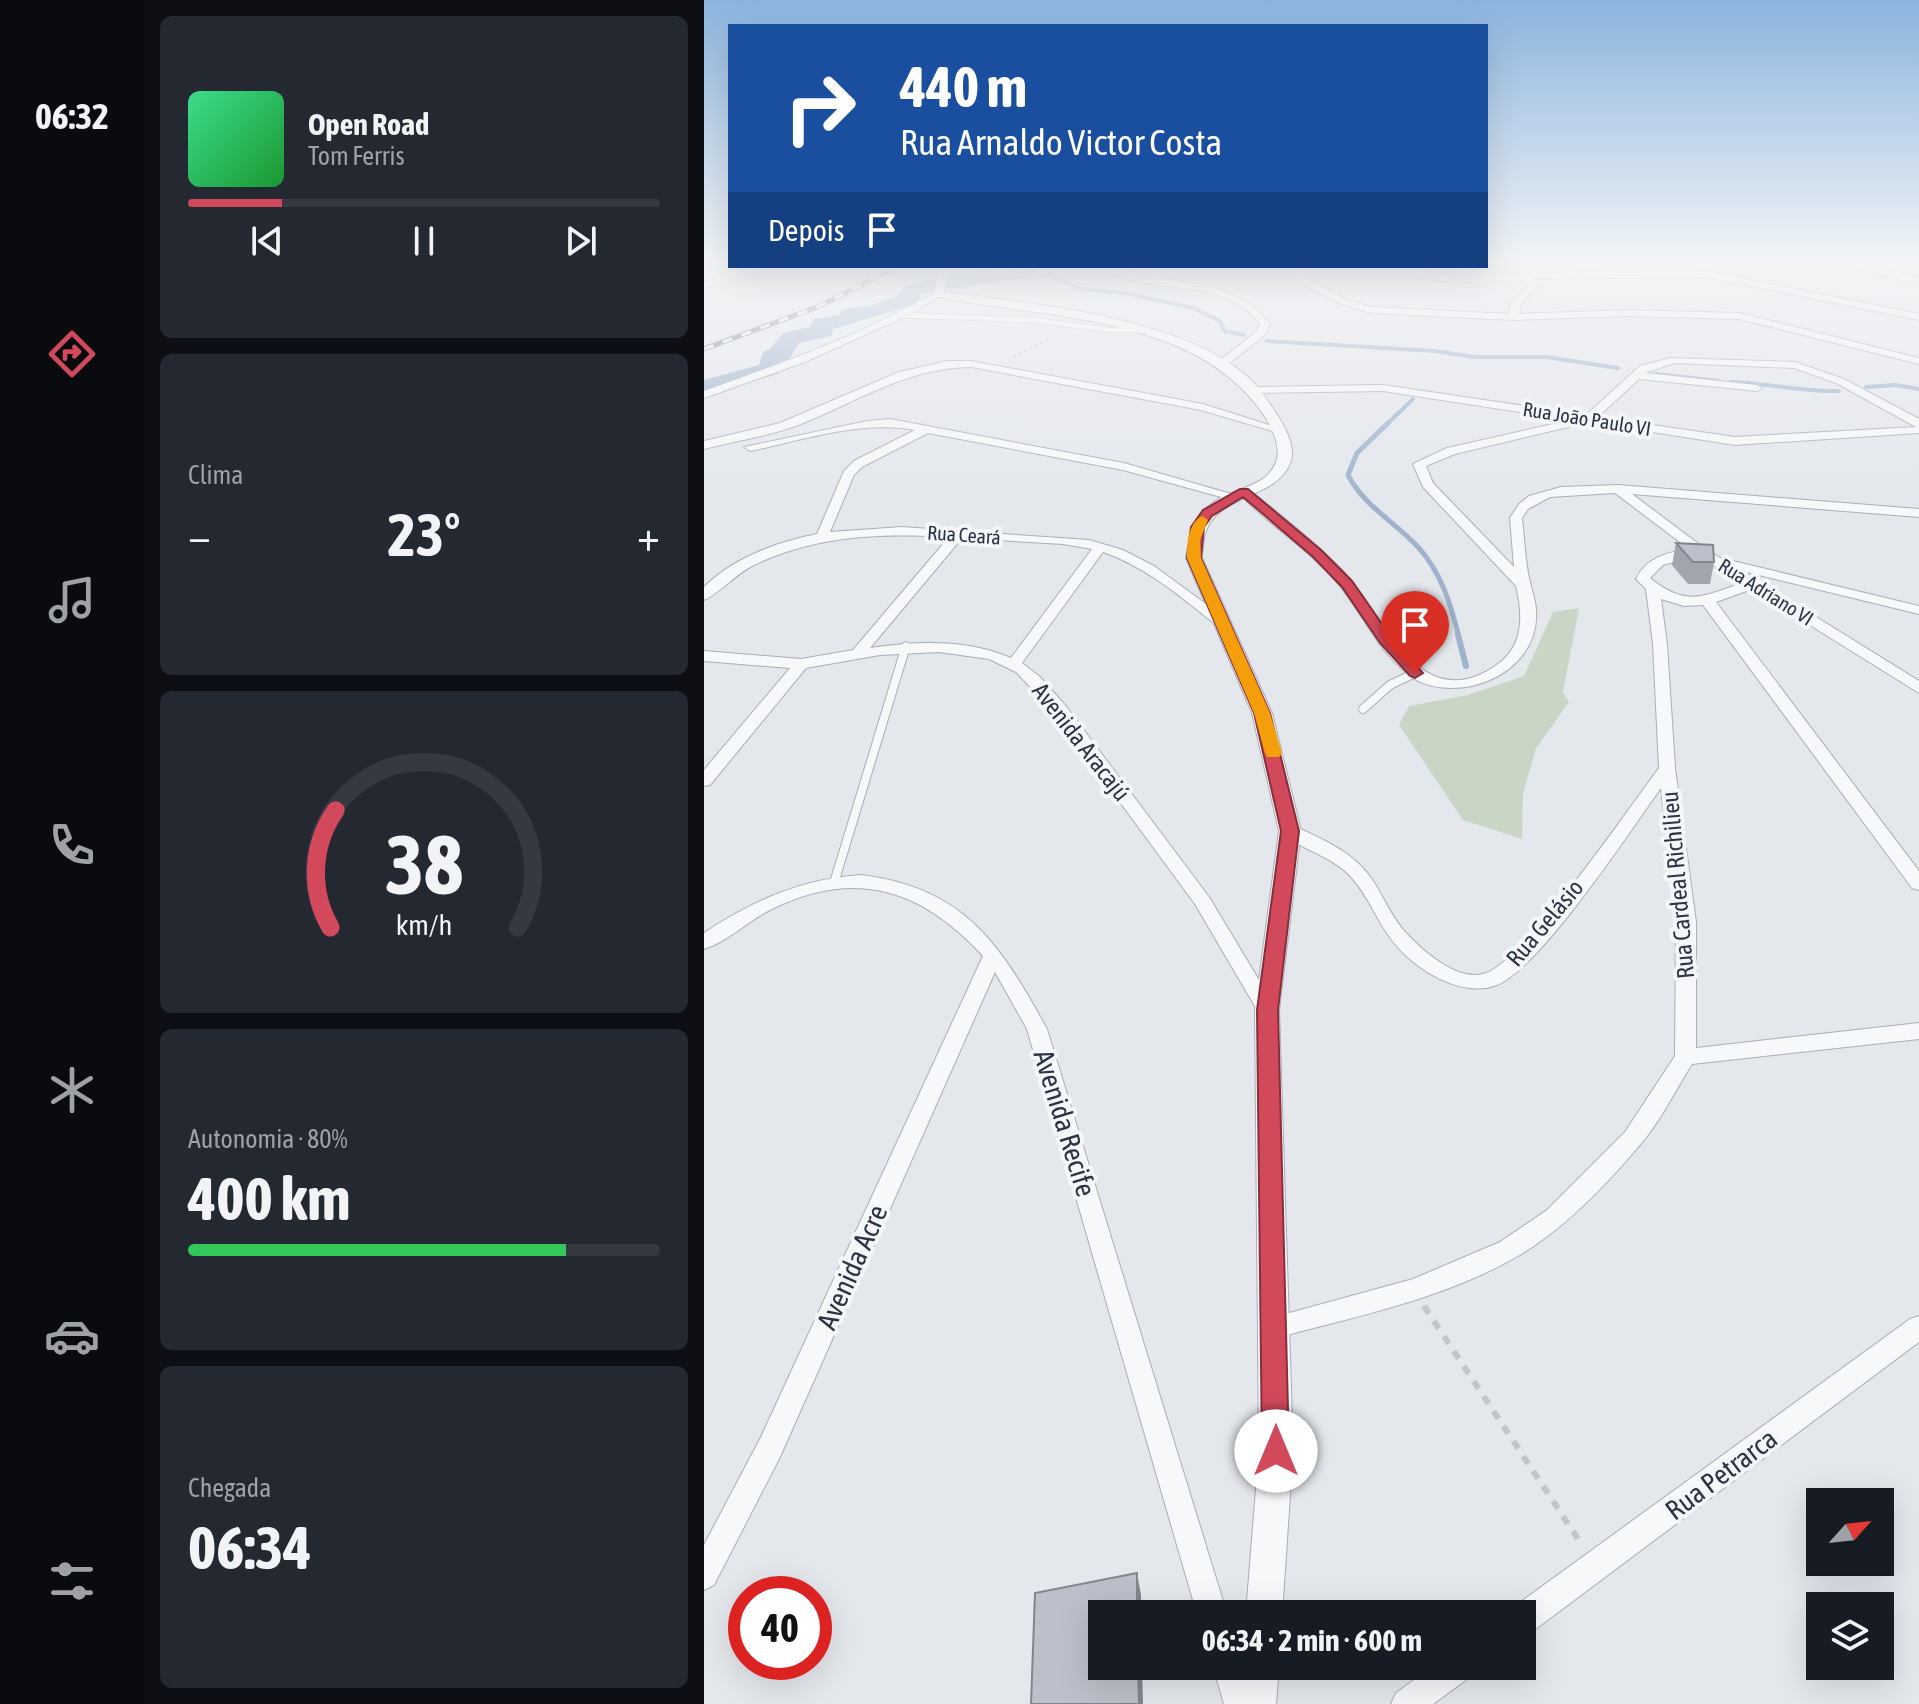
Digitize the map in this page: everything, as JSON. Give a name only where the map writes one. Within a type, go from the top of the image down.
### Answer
[{"type":"street","points":[[704,395],[786,366],[848,339]]},
{"type":"street","points":[[1165,339],[1222,364],[1256,390],[1279,430],[1285,454],[1282,466],[1207,513],[1197,527],[1194,540],[1194,558],[1262,713],[1290,831],[1267,1010],[1276,1327],[1276,1451],[1265,1600]]},
{"type":"street","points":[[1222,364],[1254,339]]},
{"type":"street","points":[[1829,339],[1919,361]]},
{"type":"street","points":[[1523,585],[1427,484],[1419,464],[1429,457],[1451,451],[1589,419],[1636,375],[1656,363],[1674,360],[1795,365],[1840,381],[1919,424]]},
{"type":"street","points":[[704,445],[789,424],[918,367],[949,362],[1203,407],[1279,430]]},
{"type":"street","points":[[1636,375],[1757,388]]},
{"type":"street","name":"Rua João Paulo VI","points":[[1256,390],[1383,388],[1735,441],[1919,430]]},
{"type":"street","points":[[704,456],[890,422],[1124,467],[1238,494],[1316,553],[1347,584],[1393,650],[1415,673],[1430,681],[1459,684],[1484,678],[1509,666],[1521,650],[1527,631],[1529,605],[1523,585],[1516,518],[1529,501],[1573,490],[1618,489],[1919,513]]},
{"type":"street","points":[[823,534],[848,474],[858,464],[928,428]]},
{"type":"street","name":"Rua Adriano VI","points":[[1618,489],[1700,551],[1919,688]]},
{"type":"street","name":"Rua Ceará","points":[[704,596],[733,570],[761,555],[823,534],[876,530],[959,534],[1100,547],[1139,561],[1168,579],[1220,621]]},
{"type":"street","points":[[858,653],[959,534]]},
{"type":"street","points":[[1014,664],[1100,547]]},
{"type":"street","name":"Rua Cardeal Richilieu","points":[[1686,1057],[1686,922],[1667,768],[1660,644],[1653,589],[1643,579],[1646,570],[1657,561],[1700,551]]},
{"type":"street","points":[[1718,562],[1919,610]]},
{"type":"street","points":[[1653,589],[1679,603],[1692,604],[1754,584]]},
{"type":"street","points":[[1707,600],[1919,884]]},
{"type":"street","name":"Avenida Aracajú","points":[[704,656],[801,664],[906,646],[986,655],[1014,664],[1039,685],[1059,708],[1202,901],[1267,1010]]},
{"type":"street","points":[[704,781],[801,664]]},
{"type":"street","name":"Rua Gelásio","points":[[1290,831],[1346,861],[1364,879],[1395,934],[1425,962],[1464,980],[1491,979],[1513,966],[1540,935],[1667,768]]},
{"type":"street","name":"Avenida Recife","points":[[704,942],[766,904],[804,889],[834,883],[878,882],[917,891],[950,911],[993,955],[1037,1029],[1208,1600]]},
{"type":"street","name":"Avenida Acre","points":[[704,1575],[770,1448],[993,955]]},
{"type":"street","points":[[1276,1327],[1414,1290],[1509,1249],[1555,1217],[1633,1138],[1686,1057],[1919,1031]]},
{"type":"street","name":"Rua Petrarca","points":[[1536,1610],[1919,1327]]},
{"type":"street","points":[[1232,1680],[1240,1704]]},
{"type":"street","points":[[1257,1704],[1259,1680]]},
{"type":"street","points":[[1407,1704],[1440,1680]]},
{"type":"lane","points":[[834,883],[906,646]]},
{"type":"lane","points":[[1363,709],[1390,685],[1415,673]]},
{"type":"path","points":[[993,368],[1049,339]]},
{"type":"path","points":[[1414,1290],[1596,1567]]},
{"type":"green space","points":[[1579,608],[1563,692],[1569,702],[1536,748],[1523,794],[1522,839],[1463,820],[1399,725],[1409,706],[1468,695],[1524,676],[1553,612]]},
{"type":"building","points":[[1676,543],[1713,545],[1714,562],[1693,562]]},
{"type":"building","points":[[1137,1573],[1137,1600],[1088,1600],[1088,1680],[1138,1680],[1139,1704],[1031,1704],[1035,1593]]},
{"type":"waterway","points":[[704,388],[770,369],[771,357],[781,354],[780,350],[791,339]]},
{"type":"waterway","points":[[1267,341],[1435,351],[1474,357],[1546,357],[1618,368]]},
{"type":"waterway","points":[[1656,374],[1718,381]]},
{"type":"waterway","points":[[1730,382],[1839,391]]},
{"type":"waterway","points":[[1866,387],[1896,385],[1919,389]]},
{"type":"waterway","points":[[1386,425],[1413,399]]},
{"type":"waterway","points":[[1388,423],[1357,453],[1348,475],[1363,496],[1409,538],[1433,567],[1444,589],[1459,637]]},
{"type":"waterway","points":[[1458,635],[1466,666]]},
{"type":"railway","points":[[704,349],[732,339]]},
{"type":"slow traffic","points":[[1202,520],[1194,540],[1194,558],[1262,713],[1273,753]]},
{"type":"route","points":[[1276,1451],[1276,1327],[1267,1010],[1290,831],[1262,713],[1194,558],[1197,527],[1207,513],[1232,496],[1244,492],[1316,553],[1347,584],[1385,640],[1415,673]]}]
